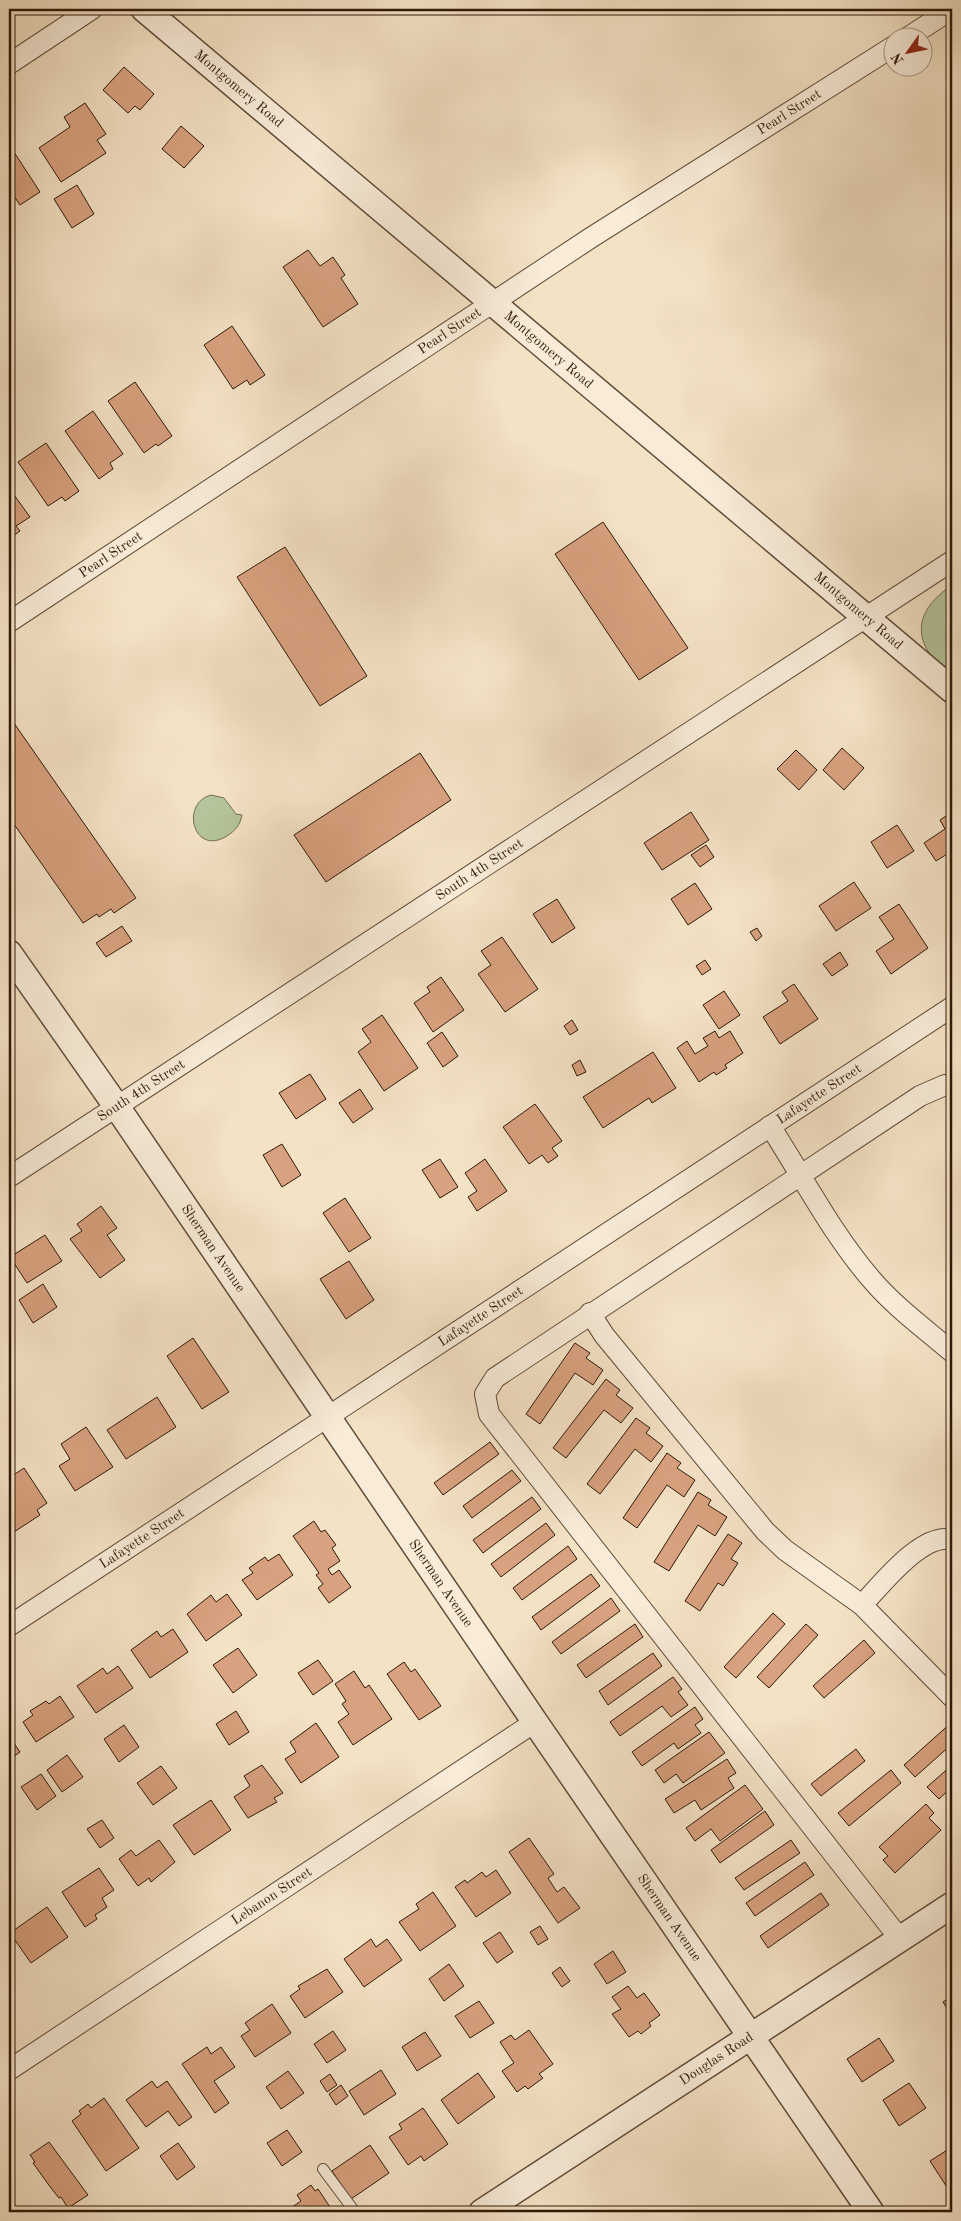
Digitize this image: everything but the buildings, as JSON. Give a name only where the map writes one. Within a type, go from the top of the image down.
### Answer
[{"type":"street","points":[[9,64],[92,9]]},
{"type":"street","name":"Montgomery Road","points":[[144,9],[494,302],[952,690]]},
{"type":"street","points":[[923,28],[952,9]]},
{"type":"street","name":"Pearl Street","points":[[9,622],[494,302],[884,52]]},
{"type":"street","name":"South 4th Street","points":[[9,1177],[952,561]]},
{"type":"street","name":"Sherman Avenue","points":[[9,954],[117,1107],[871,2212]]},
{"type":"street","name":"Lafayette Street","points":[[9,1626],[952,1007]]},
{"type":"street","points":[[900,1939],[488,1414],[485,1394],[495,1378],[590,1313],[802,1176],[920,1096],[944,1085],[952,1085]]},
{"type":"street","points":[[770,1126],[834,1228],[872,1280],[899,1307],[952,1352]]},
{"type":"street","points":[[590,1313],[604,1335],[765,1532],[785,1550],[862,1605],[952,1697]]},
{"type":"street","points":[[862,1605],[919,1548],[945,1538],[952,1540]]},
{"type":"street","name":"Lebanon Street","points":[[9,2070],[535,1722]]},
{"type":"street","name":"Douglas Road","points":[[482,2212],[952,1905]]},
{"type":"lane","points":[[323,2169],[355,2212]]},
{"type":"green space","points":[[952,585],[952,674],[931,656],[922,635],[922,625],[928,607]]},
{"type":"green space","points":[[211,795],[224,798],[236,814],[242,815],[239,824],[233,832],[215,841],[206,840],[199,834],[193,817],[201,800]]}]
